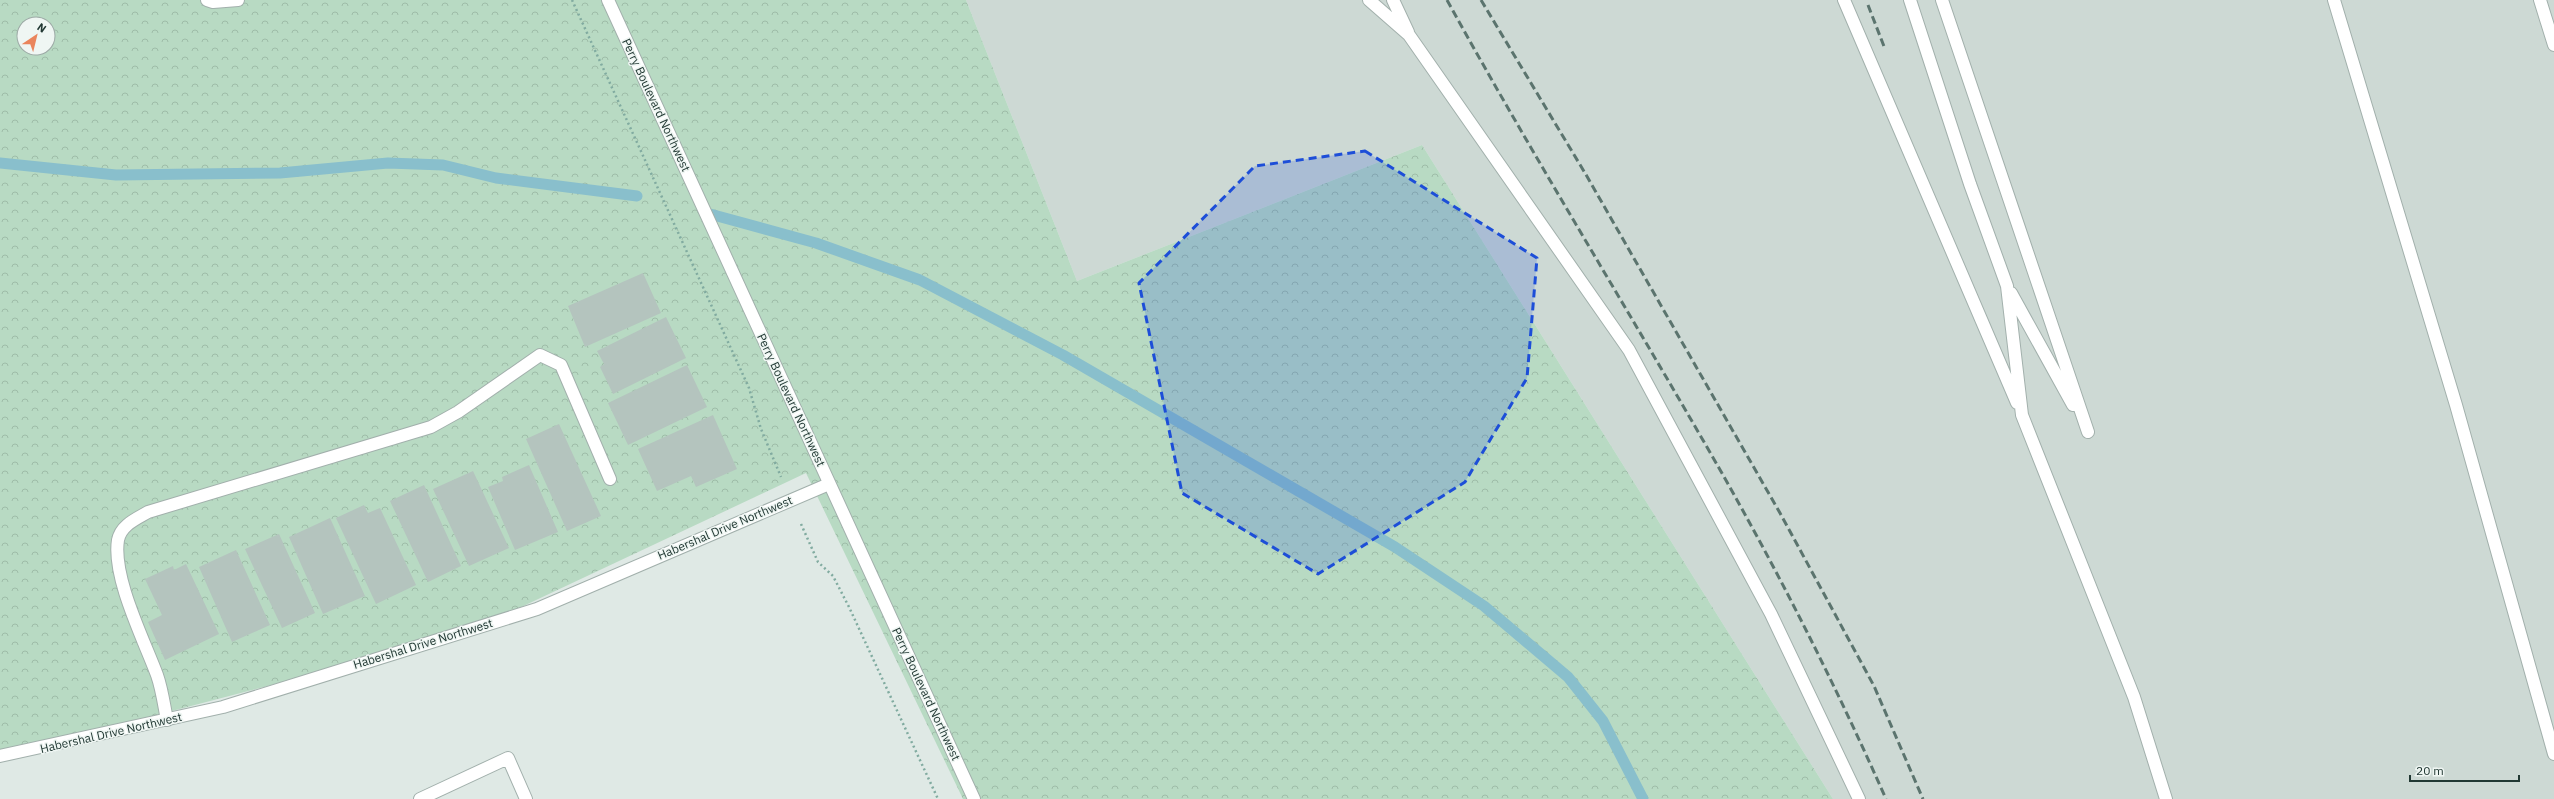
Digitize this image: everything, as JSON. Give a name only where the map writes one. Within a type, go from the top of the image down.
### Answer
[{"type":"street","points":[[207,0],[213,2],[238,0]]},
{"type":"street","name":"Perry Boulevard Northwest","points":[[608,0],[974,799]]},
{"type":"street","points":[[1369,0],[1409,35]]},
{"type":"street","points":[[1394,0],[1409,35],[1630,350],[1771,614],[1859,799]]},
{"type":"street","points":[[1844,0],[2022,414],[2134,697],[2166,799]]},
{"type":"street","points":[[1910,0],[1970,184],[2007,286],[2088,432],[1942,0]]},
{"type":"street","points":[[2334,0],[2456,405],[2554,754]]},
{"type":"street","points":[[2540,0],[2554,45]]},
{"type":"street","points":[[2007,286],[2022,414]]},
{"type":"street","points":[[168,720],[158,677],[139,631],[119,566],[118,540],[126,526],[148,512],[431,427],[458,412],[540,355],[561,365],[610,479]]},
{"type":"street","name":"Habershal Drive Northwest","points":[[0,756],[222,707],[537,609],[829,484]]},
{"type":"street","points":[[420,799],[508,758],[526,799]]},
{"type":"path","points":[[572,0],[749,388],[761,429],[790,500],[818,562],[833,576],[849,607],[938,799]]},
{"type":"highlighted area","points":[[1365,151],[1537,258],[1527,378],[1465,482],[1318,574],[1182,493],[1139,283],[1255,166]]},
{"type":"shaded area","points":[[966,0],[2554,0],[2554,799],[1833,799],[1422,145],[1077,281]]},
{"type":"green space","points":[[0,0],[966,0],[1077,281],[1422,145],[1833,799],[963,799],[806,473],[462,635],[0,756]]},
{"type":"building","points":[[643,273],[661,313],[585,347],[568,306]]},
{"type":"building","points":[[666,317],[686,358],[613,394],[600,367],[604,364],[597,351]]},
{"type":"building","points":[[687,365],[707,407],[628,445],[608,403]]},
{"type":"building","points":[[713,415],[737,469],[696,487],[691,476],[657,491],[638,449]]},
{"type":"building","points":[[559,424],[601,516],[567,531],[526,439]]},
{"type":"building","points":[[529,465],[558,532],[515,550],[488,487],[503,481],[502,477]]},
{"type":"building","points":[[473,471],[509,548],[469,566],[433,489]]},
{"type":"building","points":[[424,485],[461,566],[428,582],[390,501]]},
{"type":"building","points":[[364,505],[368,513],[380,508],[416,585],[376,604],[336,518]]},
{"type":"building","points":[[330,518],[365,596],[323,614],[289,537]]},
{"type":"building","points":[[279,534],[315,613],[282,628],[245,549]]},
{"type":"building","points":[[236,550],[270,625],[232,642],[199,567]]},
{"type":"building","points":[[186,564],[219,634],[165,660],[148,622],[162,615],[145,579],[173,566],[174,570]]},
{"type":"waterway","points":[[0,163],[116,175],[280,173],[388,163],[443,165],[496,178],[637,196]]},
{"type":"waterway","points":[[710,214],[816,243],[920,280],[1063,355],[1395,547],[1484,606],[1568,677],[1603,721],[1643,799]]},
{"type":"railway","points":[[1447,0],[1514,118],[1742,508],[1827,673],[1886,799]]},
{"type":"railway","points":[[1481,0],[1585,173],[1780,513],[1874,686],[1923,799]]},
{"type":"railway","points":[[1868,5],[1885,49]]}]
